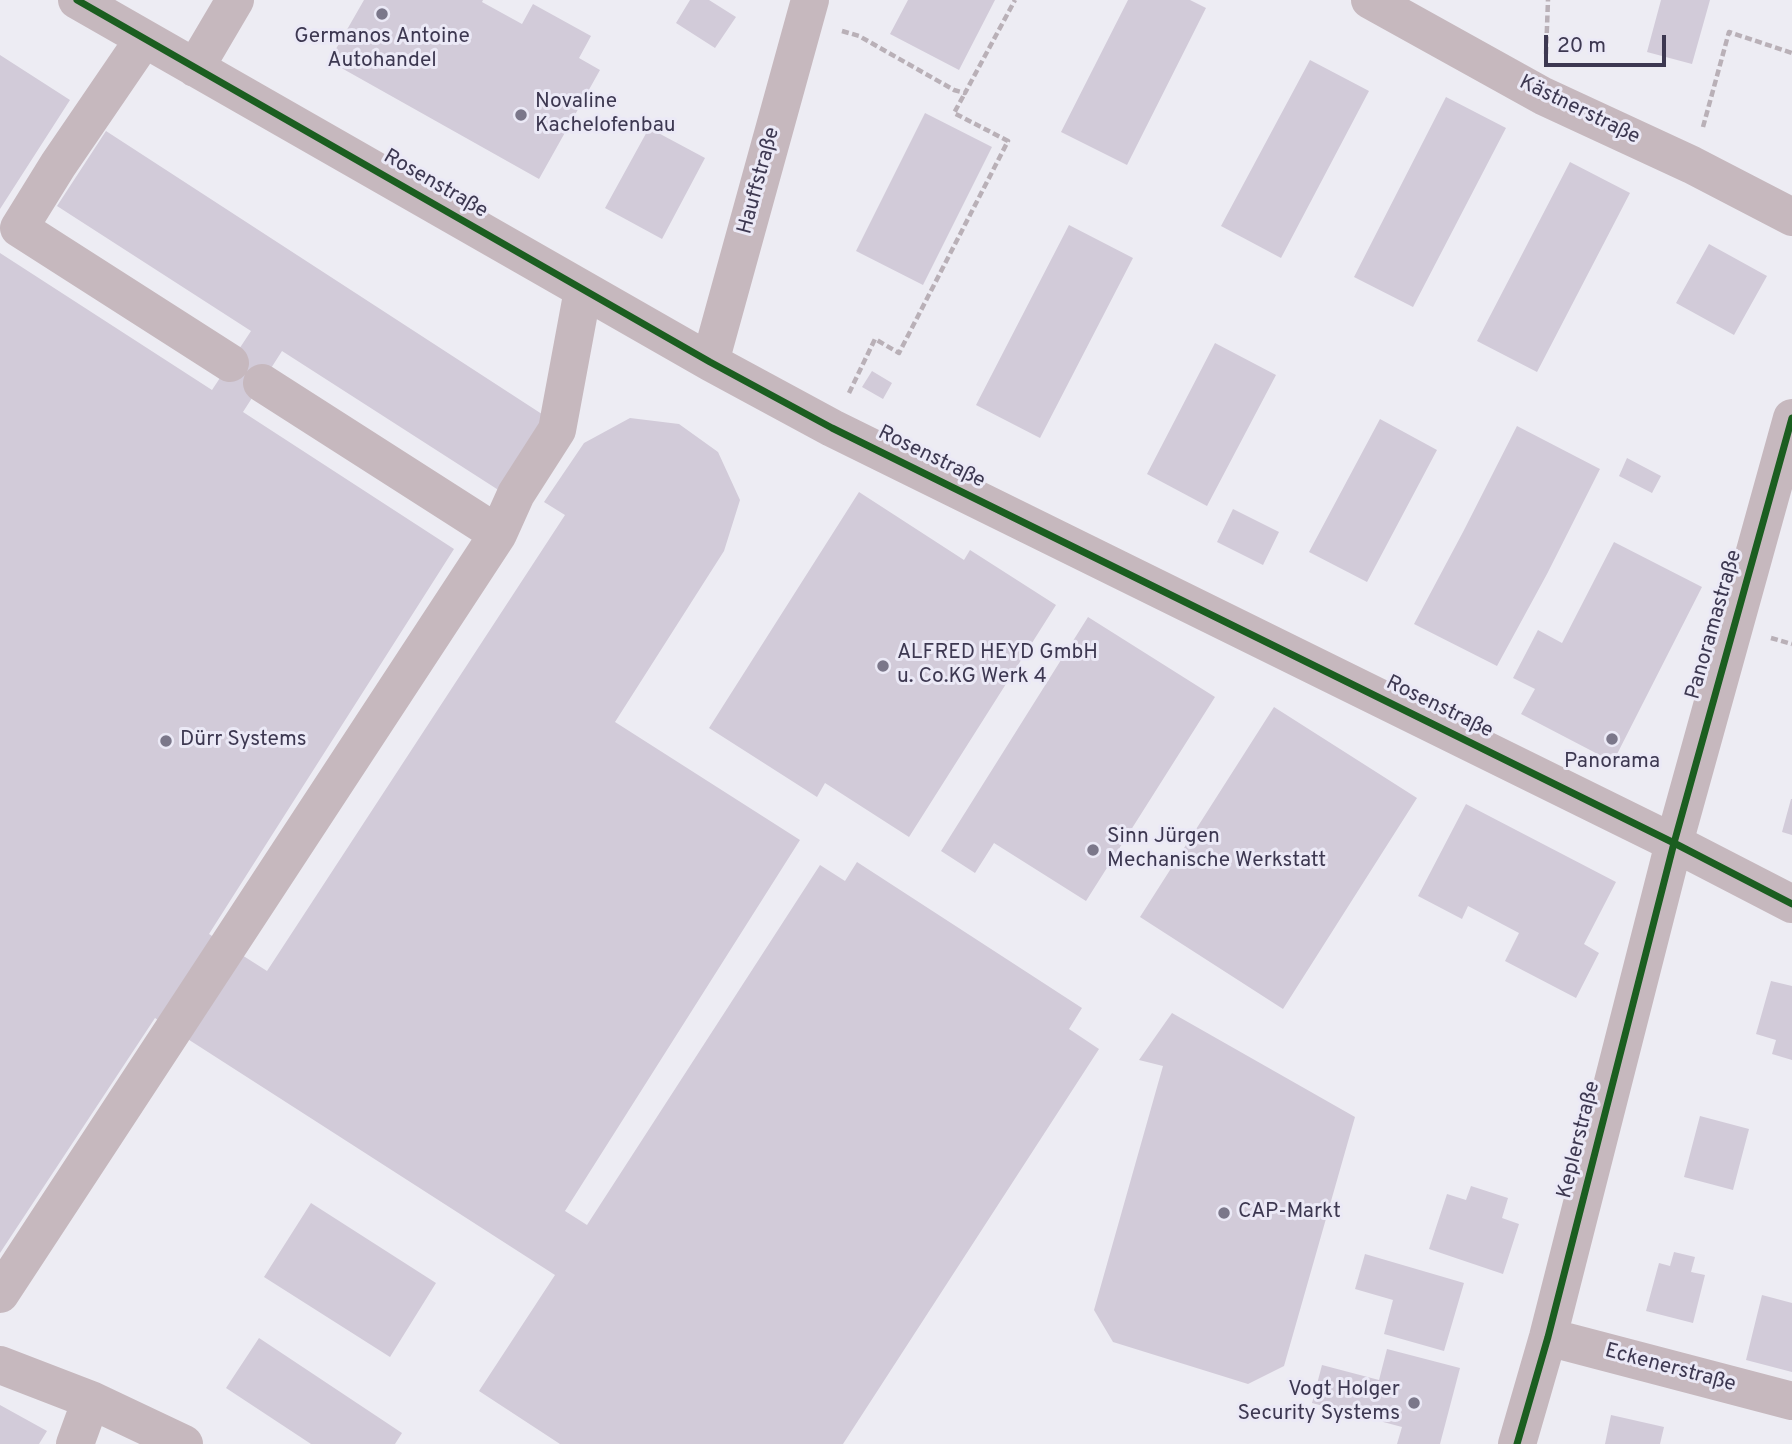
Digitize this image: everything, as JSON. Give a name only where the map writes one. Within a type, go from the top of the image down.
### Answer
[{"type":"street","points":[[195,68],[235,0]]},
{"type":"street","name":"Kästnerstraße","points":[[1370,0],[1543,96],[1692,165],[1792,217]]},
{"type":"street","name":"Rosenstraße","points":[[101,6],[144,39],[710,362],[832,428],[1674,843],[1792,904]]},
{"type":"street","name":"Hauffstraße","points":[[710,362],[807,11]]},
{"type":"street","points":[[144,39],[58,165],[19,228],[498,534]]},
{"type":"street","points":[[0,1294],[498,534],[516,494],[557,430],[583,290]]},
{"type":"street","name":"Panoramastraße","points":[[1674,843],[1792,418]]},
{"type":"street","name":"Keplerstraße","points":[[1517,1444],[1548,1337],[1674,843]]},
{"type":"street","name":"Eckenerstraße","points":[[1548,1337],[1792,1401]]},
{"type":"street","points":[[0,1365],[91,1400],[184,1444]]},
{"type":"street","points":[[75,1444],[91,1400]]},
{"type":"path","points":[[832,428],[874,339],[899,353],[1008,141],[954,113],[1015,0]]},
{"type":"path","points":[[807,11],[859,36],[954,90],[965,93]]},
{"type":"path","points":[[1692,165],[1729,32],[1792,53]]},
{"type":"building","points":[[364,0],[483,0],[482,2],[522,24],[533,4],[591,36],[579,58],[600,70],[539,179],[329,61]]},
{"type":"building","points":[[690,0],[709,0],[736,17],[715,48],[676,23]]},
{"type":"building","points":[[908,0],[995,0],[959,70],[890,34]]},
{"type":"building","points":[[1128,0],[1190,0],[1206,8],[1127,165],[1061,132]]},
{"type":"building","points":[[1661,0],[1710,0],[1692,64],[1647,52]]},
{"type":"building","points":[[0,55],[70,100],[0,209]]},
{"type":"building","points":[[1310,60],[1369,91],[1281,258],[1221,226]]},
{"type":"building","points":[[1446,97],[1506,128],[1413,307],[1354,277]]},
{"type":"building","points":[[925,113],[992,147],[923,285],[856,251]]},
{"type":"building","points":[[649,128],[705,158],[662,239],[605,208]]},
{"type":"building","points":[[106,131],[548,418],[500,491],[282,351],[243,412],[454,549],[209,934],[267,971],[565,515],[544,502],[584,443],[630,418],[679,424],[718,452],[740,500],[724,551],[615,722],[800,840],[565,1211],[587,1225],[820,865],[845,881],[857,862],[1082,1008],[1069,1029],[1099,1049],[843,1444],[560,1444],[479,1391],[555,1275],[155,1018],[0,1253],[0,253],[212,390],[251,331],[57,206]]},
{"type":"building","points":[[1570,162],[1630,193],[1537,372],[1477,341]]},
{"type":"building","points":[[1069,225],[1133,258],[1040,438],[976,405]]},
{"type":"building","points":[[1709,244],[1767,276],[1734,335],[1676,303]]},
{"type":"building","points":[[1215,343],[1276,375],[1207,506],[1147,474]]},
{"type":"building","points":[[872,371],[892,383],[883,399],[862,387]]},
{"type":"building","points":[[1380,419],[1437,450],[1367,582],[1309,552]]},
{"type":"building","points":[[1517,426],[1600,469],[1497,666],[1414,624]]},
{"type":"building","points":[[1627,458],[1661,476],[1652,493],[1619,476]]},
{"type":"building","name":"ALFRED HEYD GmbH u. Co.KG Werk 4","points":[[859,492],[964,560],[970,550],[1056,605],[909,837],[825,783],[817,797],[709,728]]},
{"type":"building","points":[[1233,509],[1279,532],[1263,565],[1217,542]]},
{"type":"building","points":[[1614,542],[1702,587],[1613,762],[1521,714],[1535,689],[1513,678],[1538,630],[1562,643]]},
{"type":"building","points":[[1088,617],[1215,697],[1086,901],[994,843],[975,873],[941,851]]},
{"type":"building","points":[[1274,707],[1417,798],[1283,1009],[1140,917]]},
{"type":"building","points":[[1792,799],[1792,835],[1782,832]]},
{"type":"building","points":[[1466,804],[1616,882],[1584,944],[1599,953],[1576,998],[1505,961],[1519,933],[1468,906],[1462,919],[1418,896]]},
{"type":"building","points":[[1771,981],[1792,986],[1792,1060],[1772,1054],[1776,1040],[1756,1034]]},
{"type":"building","name":"CAP-Markt","points":[[1172,1013],[1355,1117],[1284,1366],[1248,1384],[1113,1342],[1094,1310],[1163,1066],[1139,1060]]},
{"type":"building","points":[[1700,1116],[1749,1129],[1733,1190],[1684,1177]]},
{"type":"building","points":[[1471,1186],[1508,1198],[1502,1218],[1519,1224],[1503,1274],[1429,1249],[1447,1194],[1466,1200]]},
{"type":"building","points":[[311,1203],[436,1283],[390,1357],[264,1277]]},
{"type":"building","points":[[1674,1252],[1695,1257],[1691,1272],[1705,1275],[1693,1323],[1646,1311],[1659,1263],[1670,1266]]},
{"type":"building","points":[[1365,1254],[1464,1283],[1444,1351],[1384,1334],[1393,1300],[1355,1289]]},
{"type":"building","points":[[1762,1295],[1792,1303],[1792,1372],[1746,1360]]},
{"type":"building","points":[[259,1338],[402,1433],[395,1444],[311,1444],[226,1388]]},
{"type":"building","points":[[1387,1349],[1460,1368],[1440,1444],[1397,1444],[1402,1427],[1312,1403],[1322,1365],[1379,1380]]},
{"type":"building","points":[[0,1405],[47,1431],[39,1444],[0,1444]]},
{"type":"building","points":[[1611,1415],[1664,1427],[1660,1444],[1605,1444]]},
{"type":"cycle path","points":[[77,0],[710,362],[832,428],[1674,843],[1792,904]]},
{"type":"cycle path","points":[[1517,1444],[1548,1337],[1674,843],[1792,418]]},
{"type":"place","name":"Germanos Antoine Autohandel","points":[[382,14]]},
{"type":"place","name":"Novaline Kachelofenbau","points":[[521,115]]},
{"type":"place","name":"ALFRED HEYD GmbH u. Co.KG Werk 4","points":[[883,666]]},
{"type":"place","name":"Panorama","points":[[1612,739]]},
{"type":"place","name":"Dürr Systems","points":[[166,741]]},
{"type":"place","name":"Sinn Jürgen Mechanische Werkstatt","points":[[1093,850]]},
{"type":"place","name":"CAP-Markt","points":[[1224,1213]]},
{"type":"place","name":"Vogt Holger Security Systems","points":[[1414,1403]]}]
